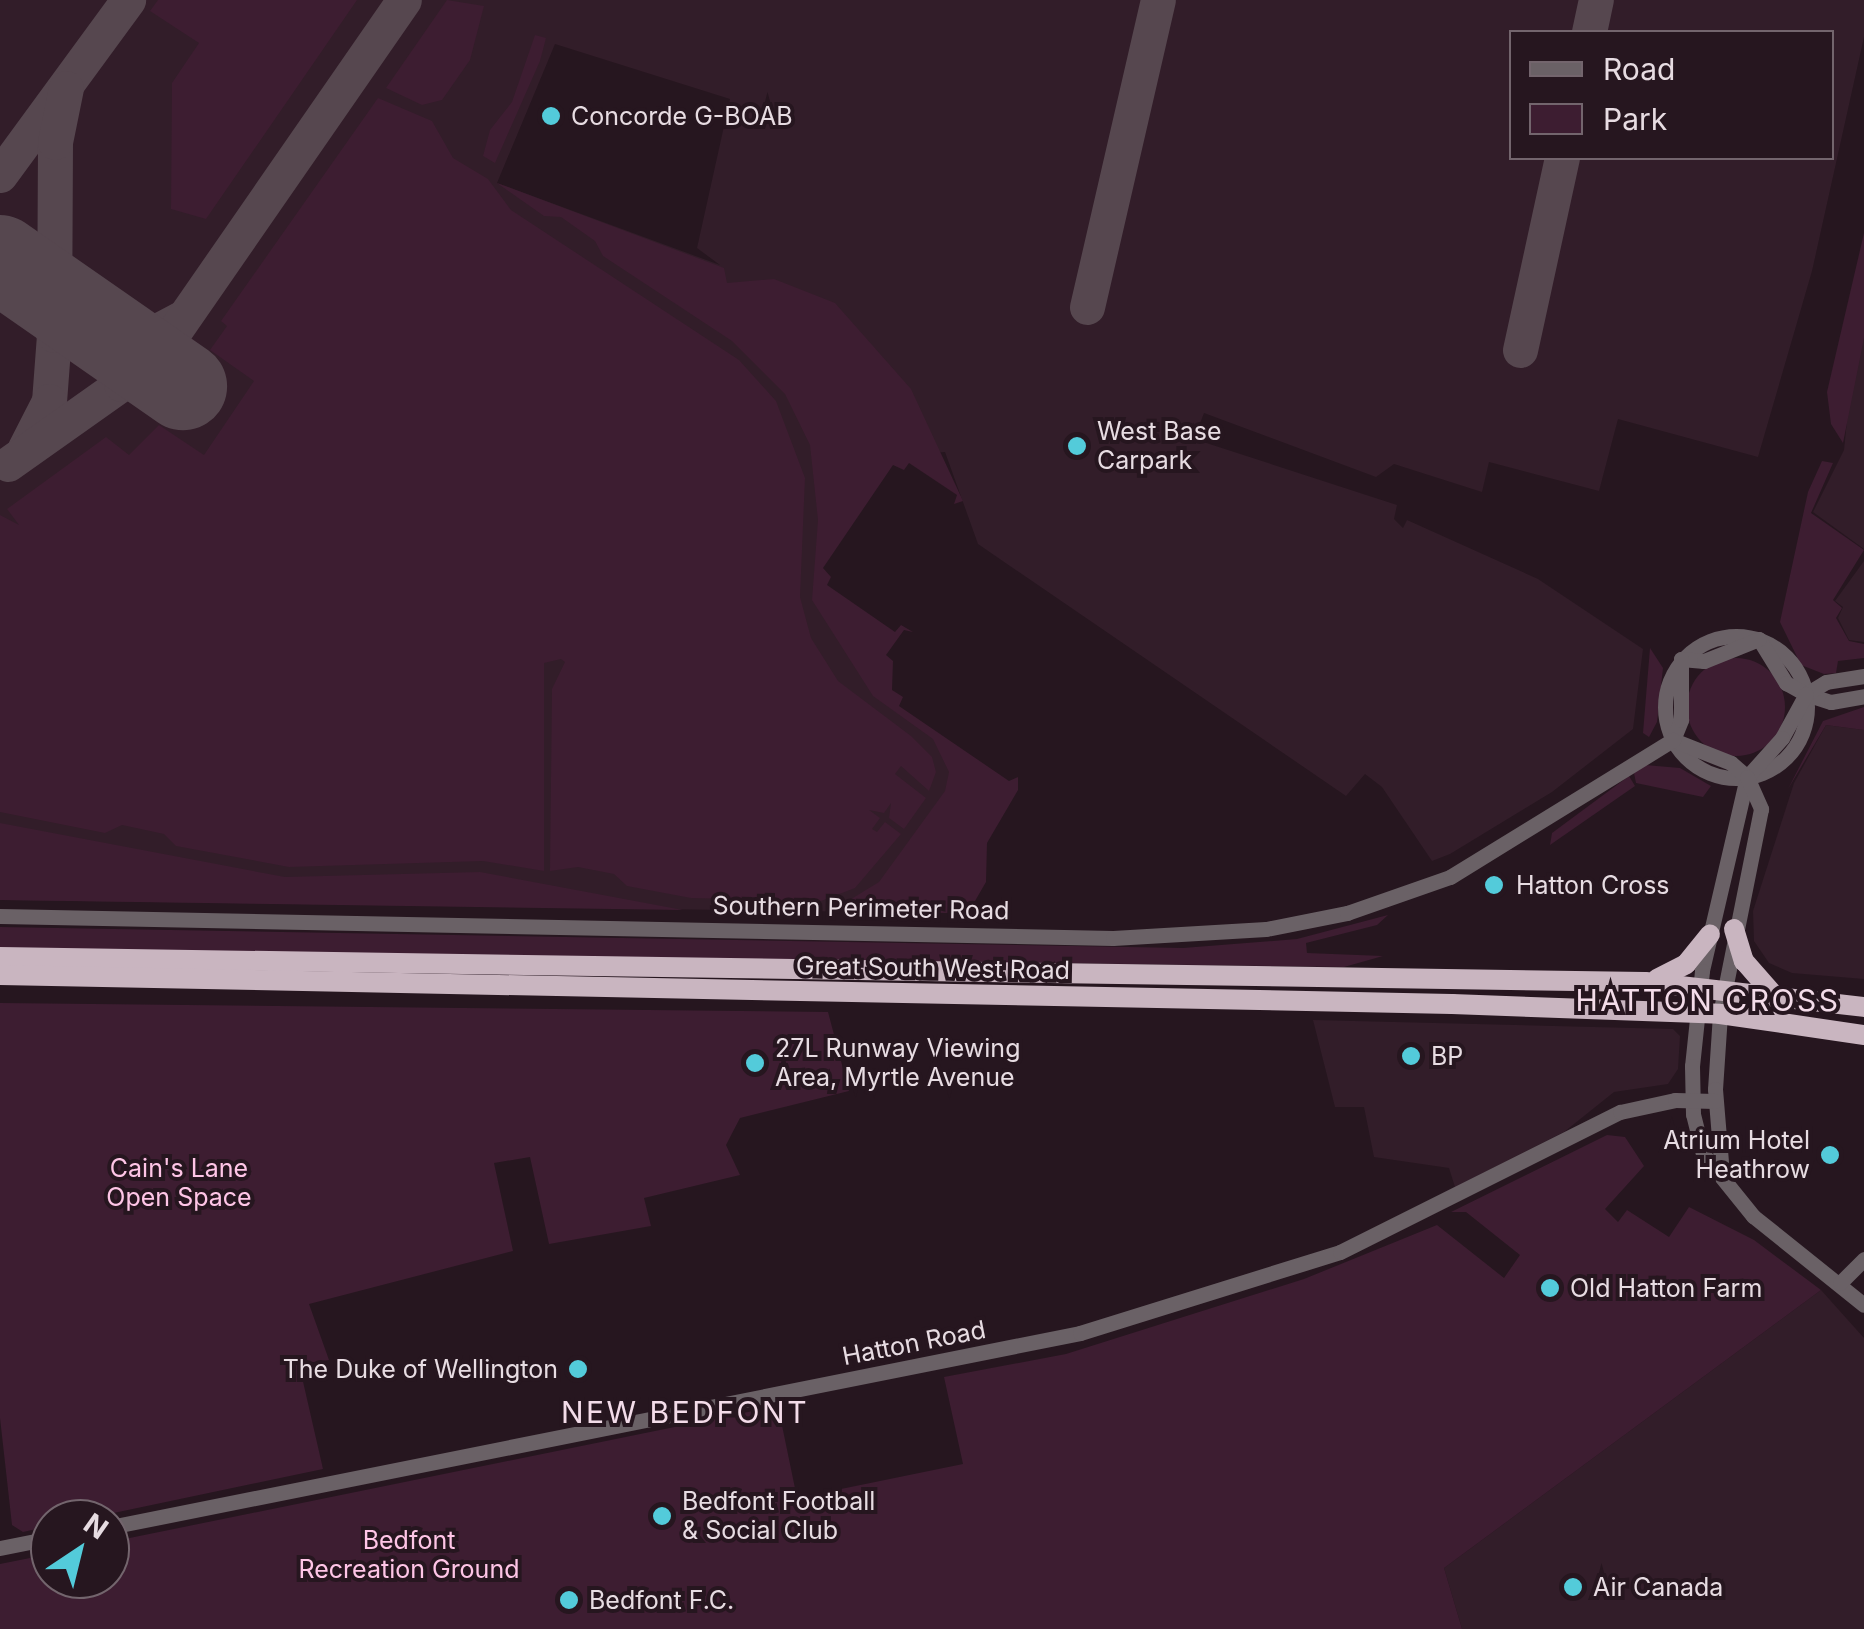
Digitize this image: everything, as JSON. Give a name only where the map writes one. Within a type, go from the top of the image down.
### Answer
[{"type":"highway","points":[[1734,929],[1744,961],[1772,992]]},
{"type":"highway","points":[[1645,982],[1681,968],[1710,934]]},
{"type":"highway","name":"Great South West Road","points":[[0,957],[1645,982],[1701,978],[1864,1007]]},
{"type":"highway","name":"Great South West Road","points":[[0,975],[1697,1013],[1720,1022],[1864,1035]]},
{"type":"street","points":[[1725,1182],[1715,1101],[1724,981],[1761,823],[1748,777],[1731,763],[1673,740],[1681,720],[1681,659],[1722,638],[1759,638],[1786,683],[1831,702],[1864,696]]},
{"type":"street","points":[[1806,694],[1826,682],[1864,676]]},
{"type":"street","points":[[1748,777],[1774,772],[1786,758],[1808,720],[1806,694]]},
{"type":"street","name":"Southern Perimeter Road","points":[[0,916],[1113,938],[1266,929],[1347,913],[1450,877],[1673,740]]},
{"type":"street","points":[[1748,777],[1701,978],[1693,1100],[1704,1154],[1753,1216],[1860,1294]]},
{"type":"street","name":"Hatton Road","points":[[130,1523],[976,1357],[1146,1315],[1340,1252],[1620,1112],[1693,1100],[1715,1101]]},
{"type":"street","points":[[1840,1283],[1864,1259]]},
{"type":"street","points":[[0,1548],[30,1542]]},
{"type":"shaded area","points":[[0,0],[1864,0],[1864,37],[1812,271],[1758,457],[1618,419],[1599,491],[1489,462],[1482,492],[1394,464],[1376,477],[1204,413],[1194,439],[1397,505],[1394,519],[1403,528],[1407,520],[1538,579],[1643,649],[1633,729],[1552,792],[1450,854],[1432,861],[1382,787],[1365,774],[1346,796],[978,544],[945,452],[890,456],[815,566],[822,587],[879,651],[888,703],[1008,786],[946,913],[0,900]],"holes":[[[555,44],[730,99],[697,248],[720,265],[497,183]]]},
{"type":"shaded area","points":[[1864,338],[1864,549],[1813,512],[1844,450],[1852,371]]},
{"type":"shaded area","points":[[1864,561],[1864,642],[1849,640],[1838,618],[1843,607],[1835,601]]},
{"type":"shaded area","points":[[1826,725],[1864,730],[1864,979],[1792,973],[1769,963],[1754,941],[1753,911],[1794,783]]},
{"type":"shaded area","points":[[1313,1020],[1673,1029],[1680,1036],[1678,1069],[1668,1084],[1614,1092],[1564,1132],[1455,1187],[1449,1168],[1374,1157],[1364,1107],[1335,1107]]},
{"type":"shaded area","points":[[1821,1290],[1864,1338],[1864,1629],[1462,1629],[1444,1568]]},
{"type":"green space","points":[[158,0],[357,0],[206,219],[171,209],[172,83],[199,43],[150,11]]},
{"type":"green space","points":[[447,0],[484,6],[470,60],[442,100],[422,105],[386,88]]},
{"type":"green space","points":[[535,35],[546,38],[540,61],[495,163],[483,156],[490,130],[512,102]]},
{"type":"green space","points":[[378,98],[432,121],[453,158],[488,179],[511,210],[739,360],[776,401],[805,478],[800,597],[811,638],[838,681],[911,736],[932,757],[936,772],[929,791],[901,766],[895,774],[926,798],[904,829],[889,818],[891,803],[884,813],[869,810],[880,818],[872,829],[877,832],[885,822],[901,834],[855,888],[821,901],[691,898],[627,886],[614,874],[578,867],[550,871],[552,689],[565,662],[561,659],[544,663],[544,871],[483,861],[289,867],[176,846],[164,834],[122,825],[105,833],[0,812],[0,515],[19,525],[7,509],[106,437],[129,455],[159,425],[204,455],[254,381],[210,350],[227,326],[221,321]]},
{"type":"green space","points":[[497,183],[724,268],[727,283],[774,279],[835,303],[911,389],[963,501],[954,504],[957,495],[909,463],[904,470],[893,465],[823,568],[831,577],[827,585],[895,632],[901,625],[913,632],[904,630],[886,655],[893,661],[892,690],[903,697],[899,706],[1009,781],[1018,777],[1018,790],[987,843],[986,882],[975,901],[953,913],[830,912],[879,882],[945,791],[949,772],[933,739],[873,696],[812,600],[818,520],[810,445],[785,394],[732,341],[603,256],[595,241],[561,217],[544,216]]},
{"type":"green space","points":[[1864,233],[1864,338],[1843,443],[1831,424],[1827,392]]},
{"type":"green space","points":[[1822,461],[1833,463],[1811,513],[1864,550],[1833,600],[1842,608],[1836,618],[1849,641],[1864,644],[1864,658],[1838,661],[1836,673],[1824,674],[1801,665],[1780,622],[1808,492]]},
{"type":"green space","points":[[1650,648],[1663,668],[1657,722],[1649,737],[1643,733]]},
{"type":"green space","points":[[1736,658],[1763,666],[1777,680],[1785,707],[1777,734],[1763,748],[1736,756],[1709,748],[1695,734],[1687,707],[1695,680],[1709,666]]},
{"type":"green space","points":[[1864,707],[1864,730],[1826,725],[1788,789],[1823,721]]},
{"type":"green space","points":[[1645,765],[1680,768],[1711,786],[1703,797],[1636,783],[1634,773]]},
{"type":"green space","points":[[1629,776],[1635,786],[1550,845],[1552,833]]},
{"type":"green space","points":[[0,823],[285,877],[480,872],[683,910],[0,900]]},
{"type":"green space","points":[[1388,915],[1377,925],[1306,943],[1307,953],[1383,956],[1344,967],[0,949],[0,927],[1183,948],[1297,939]]},
{"type":"green space","name":"Cain's Lane Open Space","points":[[0,1003],[828,1012],[849,1091],[740,1118],[726,1145],[740,1175],[644,1198],[651,1226],[549,1244],[530,1157],[494,1163],[513,1251],[309,1304],[329,1360],[299,1364],[323,1469],[130,1510],[130,1499],[30,1499],[30,1530],[23,1532],[12,1525],[0,1418]]},
{"type":"green space","name":"Bedfont Recreation Ground","points":[[1607,1135],[1625,1137],[1644,1166],[1605,1209],[1618,1222],[1627,1210],[1669,1237],[1689,1207],[1754,1240],[1821,1290],[1444,1568],[1462,1629],[0,1629],[0,1564],[30,1558],[30,1599],[130,1599],[130,1538],[778,1406],[797,1498],[963,1464],[944,1377],[1066,1354],[1304,1279],[1437,1225],[1504,1278],[1520,1255],[1466,1212],[1451,1212]]},
{"type":"taxiway","points":[[0,175],[128,0]]},
{"type":"taxiway","points":[[8,464],[121,384],[167,342],[404,0]]},
{"type":"taxiway","points":[[1087,307],[1158,0]]},
{"type":"taxiway","points":[[1589,30],[1596,0]]},
{"type":"taxiway","points":[[54,335],[55,142],[66,88]]},
{"type":"taxiway","points":[[1520,350],[1562,160]]},
{"type":"taxiway","points":[[0,261],[36,292],[54,335],[49,401],[25,448]]},
{"type":"taxiway","points":[[37,285],[122,333],[157,331],[183,317]]},
{"type":"runway","points":[[0,259],[183,386]]},
{"type":"place","name":"Concorde G-BOAB","points":[[551,116]]},
{"type":"place","name":"West Base Carpark","points":[[1077,446]]},
{"type":"place","name":"Hatton Cross","points":[[1494,885]]},
{"type":"place","name":"BP","points":[[1411,1056]]},
{"type":"place","name":"27L Runway Viewing Area, Myrtle Avenue","points":[[755,1063]]},
{"type":"place","name":"Atrium Hotel Heathrow","points":[[1830,1155]]},
{"type":"place","name":"Old Hatton Farm","points":[[1550,1288]]},
{"type":"place","name":"The Duke of Wellington","points":[[578,1369]]},
{"type":"place","name":"Bedfont Football & Social Club","points":[[662,1516]]},
{"type":"place","name":"Air Canada","points":[[1573,1587]]},
{"type":"place","name":"Bedfont F.C.","points":[[569,1600]]},
{"type":"district","name":"HATTON CROSS","points":[[1708,1000]]},
{"type":"district","name":"NEW BEDFONT","points":[[685,1412]]}]
